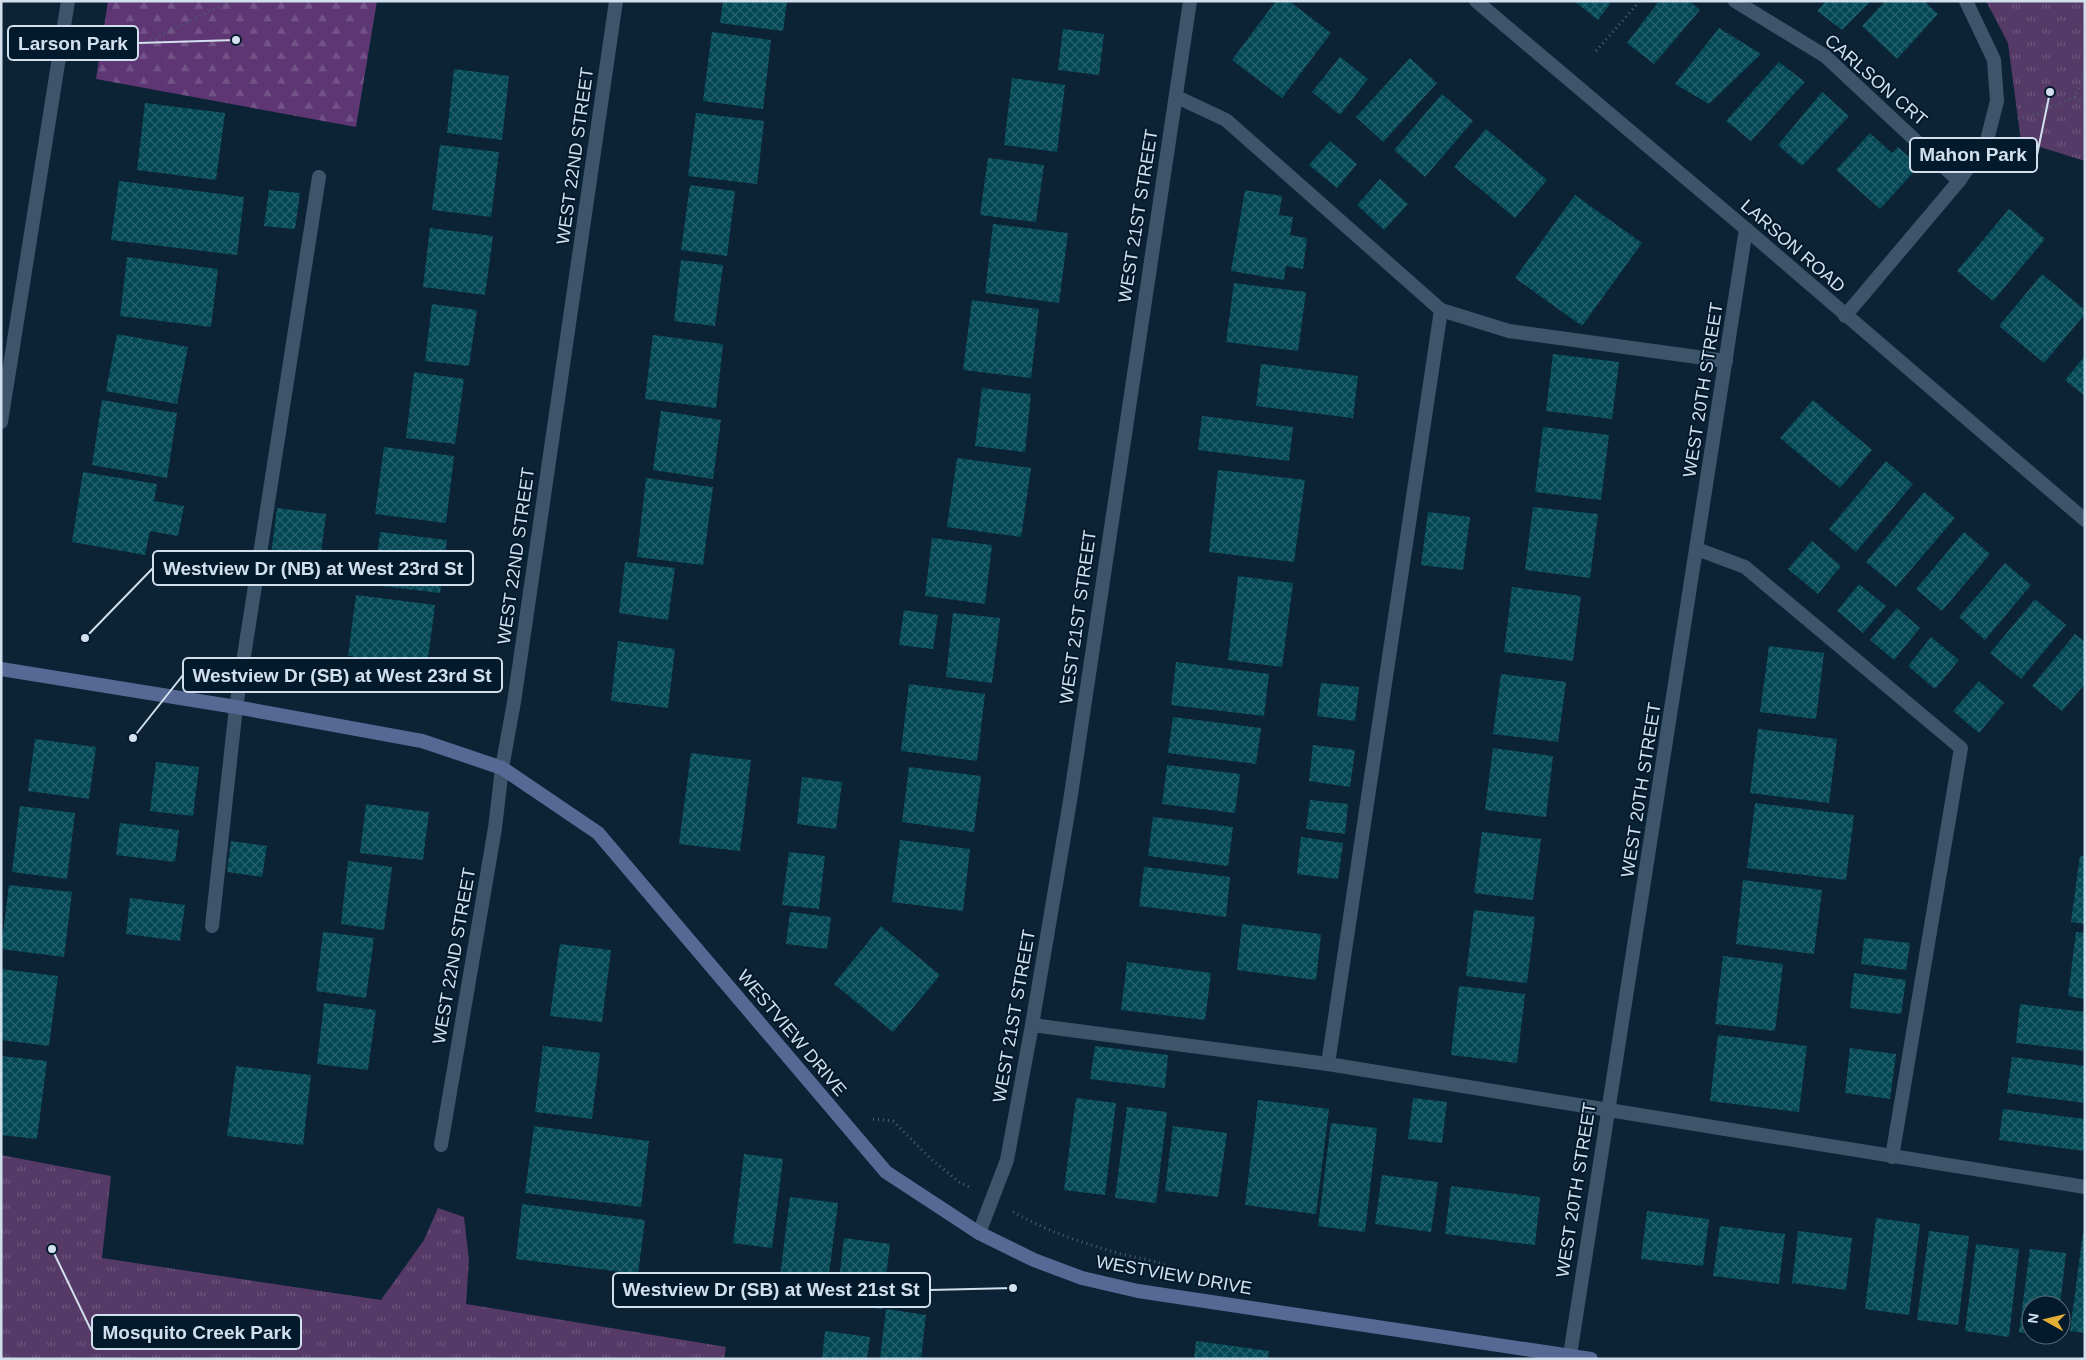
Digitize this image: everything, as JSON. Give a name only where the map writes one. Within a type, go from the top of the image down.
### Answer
[{"type":"main road","name":"WESTVIEW DRIVE","points":[[1,669],[236,707],[422,741],[502,768],[598,833],[886,1172],[979,1233],[1042,1263],[1082,1278],[1138,1292],[1591,1359]]},
{"type":"street","points":[[1,422],[68,1]]},
{"type":"street","name":"WEST 22ND STREET","points":[[441,1145],[495,828],[502,768],[514,702],[616,1]]},
{"type":"street","name":"WEST 21ST STREET","points":[[979,1233],[1007,1160],[1032,1025],[1070,801],[1190,1]]},
{"type":"street","name":"LARSON ROAD","points":[[1476,1],[2085,520]]},
{"type":"street","name":"CARLSON CRT","points":[[1735,1],[1826,56],[1959,181]]},
{"type":"street","points":[[1845,316],[1959,181],[1987,140],[1997,100],[1994,60],[1966,1]]},
{"type":"street","points":[[1176,97],[1226,120],[1441,310],[1509,331],[1726,361]]},
{"type":"street","points":[[212,926],[236,707],[319,177]]},
{"type":"street","name":"WEST 20TH STREET","points":[[1570,1356],[1607,1109],[1746,230]]},
{"type":"street","points":[[1328,1064],[1441,310]]},
{"type":"street","points":[[1697,549],[1745,567],[1961,748],[1892,1158]]},
{"type":"street","points":[[1032,1025],[1328,1064],[1892,1158],[2085,1187]]},
{"type":"path","points":[[59,64],[139,46],[231,1]]},
{"type":"path","points":[[1596,51],[1640,1]]},
{"type":"path","points":[[1990,125],[2038,114],[2075,97],[2085,68]]},
{"type":"path","points":[[2075,97],[2085,101]]},
{"type":"path","points":[[893,1121],[915,1144],[959,1182]]},
{"type":"path","points":[[1025,1218],[1068,1239],[1164,1264]]},
{"type":"green space","points":[[108,1],[377,1],[356,127],[96,79]]},
{"type":"green space","points":[[1986,1],[2085,1],[2085,161],[2021,141],[2008,43]]},
{"type":"green space","points":[[1,1155],[111,1176],[102,1258],[381,1300],[424,1240],[438,1208],[464,1217],[469,1260],[466,1304],[726,1347],[724,1359],[1,1359]]},
{"type":"building","points":[[723,1],[787,1],[783,31],[720,23]]},
{"type":"building","points":[[1276,1],[1289,1],[1331,33],[1282,98],[1232,60]]},
{"type":"building","points":[[1574,1],[1612,1],[1598,20]]},
{"type":"building","points":[[1659,1],[1689,1],[1700,10],[1654,64],[1627,43]]},
{"type":"building","points":[[1826,1],[1871,1],[1842,30],[1817,11]]},
{"type":"building","points":[[1885,1],[1924,1],[1938,14],[1897,59],[1862,26]]},
{"type":"building","points":[[1719,28],[1761,54],[1709,104],[1675,84]]},
{"type":"building","points":[[1063,29],[1104,34],[1099,75],[1058,70]]},
{"type":"building","points":[[712,32],[771,40],[763,109],[703,101]]},
{"type":"building","points":[[1340,57],[1368,79],[1340,115],[1312,92]]},
{"type":"building","points":[[1410,58],[1437,83],[1383,142],[1356,117]]},
{"type":"building","points":[[1779,62],[1805,82],[1751,141],[1726,121]]},
{"type":"building","points":[[454,69],[509,76],[502,140],[447,133]]},
{"type":"building","points":[[1012,78],[1065,85],[1057,152],[1004,145]]},
{"type":"building","points":[[1822,92],[1849,116],[1802,166],[1778,145]]},
{"type":"building","points":[[1442,94],[1473,121],[1425,177],[1394,150]]},
{"type":"building","points":[[145,103],[225,113],[216,180],[137,170]]},
{"type":"building","points":[[696,113],[764,121],[757,184],[688,176]]},
{"type":"building","points":[[1486,129],[1547,180],[1515,218],[1454,167]]},
{"type":"building","points":[[1870,133],[1892,153],[1898,147],[1919,166],[1880,209],[1836,170]]},
{"type":"building","points":[[1330,141],[1357,164],[1337,188],[1309,165]]},
{"type":"building","points":[[440,145],[499,152],[491,217],[432,210]]},
{"type":"building","points":[[988,158],[1044,165],[1036,222],[980,215]]},
{"type":"building","points":[[1380,179],[1408,204],[1384,230],[1357,205]]},
{"type":"building","points":[[119,181],[244,197],[237,255],[111,240]]},
{"type":"building","points":[[690,185],[735,191],[727,256],[681,250]]},
{"type":"building","points":[[269,190],[300,193],[295,229],[264,226]]},
{"type":"building","points":[[1245,190],[1282,196],[1279,215],[1293,217],[1290,235],[1307,238],[1303,269],[1286,266],[1284,280],[1231,271]]},
{"type":"building","points":[[1575,195],[1642,243],[1582,326],[1515,278]]},
{"type":"building","points":[[2009,209],[2045,239],[1993,301],[1957,271]]},
{"type":"building","points":[[993,224],[1068,233],[1059,303],[985,293]]},
{"type":"building","points":[[430,228],[493,236],[485,295],[423,287]]},
{"type":"building","points":[[127,257],[218,269],[211,327],[120,316]]},
{"type":"building","points":[[681,260],[723,265],[715,326],[674,321]]},
{"type":"building","points":[[2042,274],[2085,310],[2085,314],[2044,363],[1999,326]]},
{"type":"building","points":[[1234,283],[1306,292],[1298,351],[1226,342]]},
{"type":"building","points":[[972,300],[1039,309],[1031,378],[963,370]]},
{"type":"building","points":[[432,304],[477,310],[469,366],[425,361]]},
{"type":"building","points":[[117,334],[188,347],[177,404],[106,391]]},
{"type":"building","points":[[653,335],[723,344],[716,408],[645,399]]},
{"type":"building","points":[[1553,354],[1619,362],[1612,419],[1546,411]]},
{"type":"building","points":[[2085,356],[2085,396],[2065,380]]},
{"type":"building","points":[[1261,364],[1358,376],[1353,418],[1256,406]]},
{"type":"building","points":[[414,372],[464,379],[455,444],[406,438]]},
{"type":"building","points":[[982,388],[1031,394],[1025,452],[975,446]]},
{"type":"building","points":[[102,400],[177,413],[167,478],[92,465]]},
{"type":"building","points":[[1813,400],[1872,450],[1840,488],[1780,438]]},
{"type":"building","points":[[661,411],[721,420],[713,479],[653,470]]},
{"type":"building","points":[[1202,416],[1293,427],[1289,461],[1198,450]]},
{"type":"building","points":[[1543,427],[1609,435],[1601,500],[1535,492]]},
{"type":"building","points":[[384,447],[454,456],[446,523],[375,514]]},
{"type":"building","points":[[957,458],[1031,468],[1021,537],[947,527]]},
{"type":"building","points":[[1886,461],[1913,484],[1856,552],[1829,529]]},
{"type":"building","points":[[1218,470],[1305,480],[1294,562],[1209,552]]},
{"type":"building","points":[[83,472],[157,484],[154,501],[184,506],[178,536],[150,531],[145,555],[72,542]]},
{"type":"building","points":[[646,478],[713,487],[703,565],[637,557]]},
{"type":"building","points":[[1924,492],[1955,518],[1896,587],[1866,562]]},
{"type":"building","points":[[1533,507],[1598,514],[1590,578],[1525,570]]},
{"type":"building","points":[[277,508],[326,514],[317,584],[268,578]]},
{"type":"building","points":[[1428,512],[1470,517],[1463,570],[1421,565]]},
{"type":"building","points":[[380,532],[447,540],[440,593],[374,585]]},
{"type":"building","points":[[1964,532],[1990,554],[1942,611],[1916,589]]},
{"type":"building","points":[[932,538],[992,545],[985,604],[925,596]]},
{"type":"building","points":[[1812,541],[1841,566],[1818,594],[1788,569]]},
{"type":"building","points":[[625,562],[675,568],[668,620],[619,613]]},
{"type":"building","points":[[2005,563],[2031,585],[1985,640],[1959,617]]},
{"type":"building","points":[[1238,576],[1293,583],[1282,667],[1228,660]]},
{"type":"building","points":[[1859,584],[1886,606],[1863,633],[1837,611]]},
{"type":"building","points":[[1512,587],[1581,596],[1573,661],[1504,652]]},
{"type":"building","points":[[356,595],[435,605],[427,666],[348,656]]},
{"type":"building","points":[[2035,599],[2066,625],[2021,679],[1990,653]]},
{"type":"building","points":[[1897,608],[1920,628],[1894,660],[1870,640]]},
{"type":"building","points":[[904,610],[938,615],[933,649],[899,645]]},
{"type":"building","points":[[953,613],[1000,618],[992,683],[946,677]]},
{"type":"building","points":[[2075,634],[2085,642],[2085,684],[2062,711],[2032,686]]},
{"type":"building","points":[[1931,637],[1959,660],[1935,689],[1908,666]]},
{"type":"building","points":[[618,641],[675,649],[668,708],[611,701]]},
{"type":"building","points":[[1769,646],[1824,653],[1816,719],[1760,712]]},
{"type":"building","points":[[1176,662],[1269,674],[1264,716],[1171,705]]},
{"type":"building","points":[[1501,674],[1566,682],[1558,742],[1493,734]]},
{"type":"building","points":[[1979,681],[2004,703],[1979,733],[1953,711]]},
{"type":"building","points":[[1321,683],[1359,687],[1355,721],[1317,716]]},
{"type":"building","points":[[909,684],[985,694],[977,761],[901,751]]},
{"type":"building","points":[[1173,717],[1261,728],[1256,764],[1168,753]]},
{"type":"building","points":[[1758,729],[1837,739],[1829,803],[1750,793]]},
{"type":"building","points":[[35,739],[96,747],[89,799],[28,791]]},
{"type":"building","points":[[1313,745],[1355,750],[1350,787],[1309,781]]},
{"type":"building","points":[[1493,748],[1553,756],[1546,817],[1485,810]]},
{"type":"building","points":[[691,753],[751,760],[740,851],[679,844]]},
{"type":"building","points":[[156,762],[199,767],[193,816],[150,811]]},
{"type":"building","points":[[1167,765],[1240,774],[1235,813],[1162,804]]},
{"type":"building","points":[[909,767],[981,776],[974,832],[902,822]]},
{"type":"building","points":[[802,777],[842,782],[836,829],[797,824]]},
{"type":"building","points":[[1310,800],[1348,804],[1345,834],[1306,829]]},
{"type":"building","points":[[1755,803],[1854,815],[1846,880],[1747,868]]},
{"type":"building","points":[[366,804],[429,812],[423,860],[360,853]]},
{"type":"building","points":[[20,806],[75,813],[67,879],[12,872]]},
{"type":"building","points":[[1153,817],[1233,827],[1228,866],[1148,856]]},
{"type":"building","points":[[120,823],[179,830],[175,862],[116,855]]},
{"type":"building","points":[[1482,832],[1541,839],[1533,900],[1474,893]]},
{"type":"building","points":[[1301,837],[1343,843],[1338,879],[1297,874]]},
{"type":"building","points":[[900,840],[970,849],[963,911],[892,902]]},
{"type":"building","points":[[231,841],[267,846],[262,877],[227,872]]},
{"type":"building","points":[[789,852],[825,856],[819,909],[782,905]]},
{"type":"building","points":[[2080,856],[2085,856],[2085,924],[2071,922]]},
{"type":"building","points":[[348,861],[392,867],[384,930],[341,924]]},
{"type":"building","points":[[1144,867],[1230,877],[1226,917],[1139,906]]},
{"type":"building","points":[[1743,880],[1822,890],[1814,954],[1736,944]]},
{"type":"building","points":[[9,885],[72,892],[64,957],[1,949]]},
{"type":"building","points":[[130,898],[185,905],[180,941],[126,934]]},
{"type":"building","points":[[1474,910],[1535,917],[1527,983],[1466,976]]},
{"type":"building","points":[[790,912],[831,917],[827,949],[786,944]]},
{"type":"building","points":[[1242,924],[1321,934],[1316,980],[1237,970]]},
{"type":"building","points":[[881,926],[940,975],[893,1032],[834,984]]},
{"type":"building","points":[[323,932],[374,938],[366,998],[316,991]]},
{"type":"building","points":[[2076,932],[2085,933],[2085,999],[2068,996]]},
{"type":"building","points":[[1864,938],[1910,943],[1906,970],[1861,964]]},
{"type":"building","points":[[560,944],[611,950],[602,1022],[550,1016]]},
{"type":"building","points":[[1723,956],[1783,964],[1775,1031],[1715,1024]]},
{"type":"building","points":[[1127,962],[1211,973],[1205,1020],[1121,1010]]},
{"type":"building","points":[[1,969],[58,976],[49,1046],[1,1040]]},
{"type":"building","points":[[1854,973],[1906,980],[1901,1014],[1850,1008]]},
{"type":"building","points":[[1459,986],[1525,994],[1517,1063],[1451,1055]]},
{"type":"building","points":[[324,1003],[376,1010],[368,1070],[317,1064]]},
{"type":"building","points":[[2020,1004],[2085,1012],[2085,1051],[2016,1043]]},
{"type":"building","points":[[1718,1035],[1807,1046],[1799,1112],[1710,1101]]},
{"type":"building","points":[[543,1046],[600,1053],[592,1119],[535,1112]]},
{"type":"building","points":[[1095,1046],[1168,1055],[1165,1088],[1090,1079]]},
{"type":"building","points":[[1850,1048],[1896,1054],[1890,1099],[1845,1093]]},
{"type":"building","points":[[1,1056],[47,1061],[37,1139],[1,1135]]},
{"type":"building","points":[[2012,1057],[2085,1066],[2085,1103],[2007,1093]]},
{"type":"building","points":[[236,1066],[311,1075],[303,1145],[227,1136]]},
{"type":"building","points":[[1076,1098],[1116,1103],[1105,1195],[1064,1190]]},
{"type":"building","points":[[1413,1098],[1447,1102],[1442,1143],[1408,1139]]},
{"type":"building","points":[[1258,1100],[1329,1109],[1316,1214],[1245,1205]]},
{"type":"building","points":[[1127,1107],[1167,1112],[1156,1203],[1115,1198]]},
{"type":"building","points":[[2003,1109],[2085,1119],[2085,1151],[1999,1140]]},
{"type":"building","points":[[1331,1123],[1377,1128],[1365,1232],[1318,1226]]},
{"type":"building","points":[[534,1126],[649,1141],[641,1207],[525,1193]]},
{"type":"building","points":[[1173,1126],[1227,1133],[1218,1197],[1165,1191]]},
{"type":"building","points":[[744,1154],[783,1159],[772,1248],[733,1243]]},
{"type":"building","points":[[1382,1175],[1438,1182],[1431,1232],[1375,1224]]},
{"type":"building","points":[[1451,1186],[1540,1197],[1535,1245],[1445,1234]]},
{"type":"building","points":[[790,1197],[838,1203],[827,1290],[779,1284]]},
{"type":"building","points":[[522,1204],[645,1220],[638,1274],[516,1259]]},
{"type":"building","points":[[1647,1211],[1709,1219],[1703,1266],[1641,1259]]},
{"type":"building","points":[[1876,1218],[1920,1224],[1909,1315],[1865,1309]]},
{"type":"building","points":[[1720,1226],[1785,1234],[1779,1284],[1713,1276]]},
{"type":"building","points":[[1798,1231],[1852,1238],[1846,1290],[1792,1283]]},
{"type":"building","points":[[1929,1231],[1969,1236],[1958,1325],[1917,1320]]},
{"type":"building","points":[[2083,1233],[2085,1233],[2085,1333],[2071,1331]]},
{"type":"building","points":[[844,1238],[890,1244],[882,1309],[836,1304]]},
{"type":"building","points":[[1976,1244],[2019,1249],[2009,1337],[1965,1331]]},
{"type":"building","points":[[2030,1249],[2066,1253],[2061,1295],[2024,1295]]},
{"type":"building","points":[[886,1309],[926,1315],[921,1359],[880,1359]]},
{"type":"building","points":[[825,1331],[870,1337],[867,1359],[822,1359]]},
{"type":"building","points":[[1196,1341],[1269,1351],[1268,1359],[1194,1359]]},
{"type":"place","name":"Larson Park","points":[[236,40]]},
{"type":"place","name":"Mahon Park","points":[[2050,92]]},
{"type":"place","name":"Westview Dr (NB) at West 23rd St","points":[[85,638]]},
{"type":"place","name":"Westview Dr (SB) at West 23rd St","points":[[133,738]]},
{"type":"place","name":"Mosquito Creek Park","points":[[52,1249]]},
{"type":"place","name":"Westview Dr (SB) at West 21st St","points":[[1013,1288]]}]
